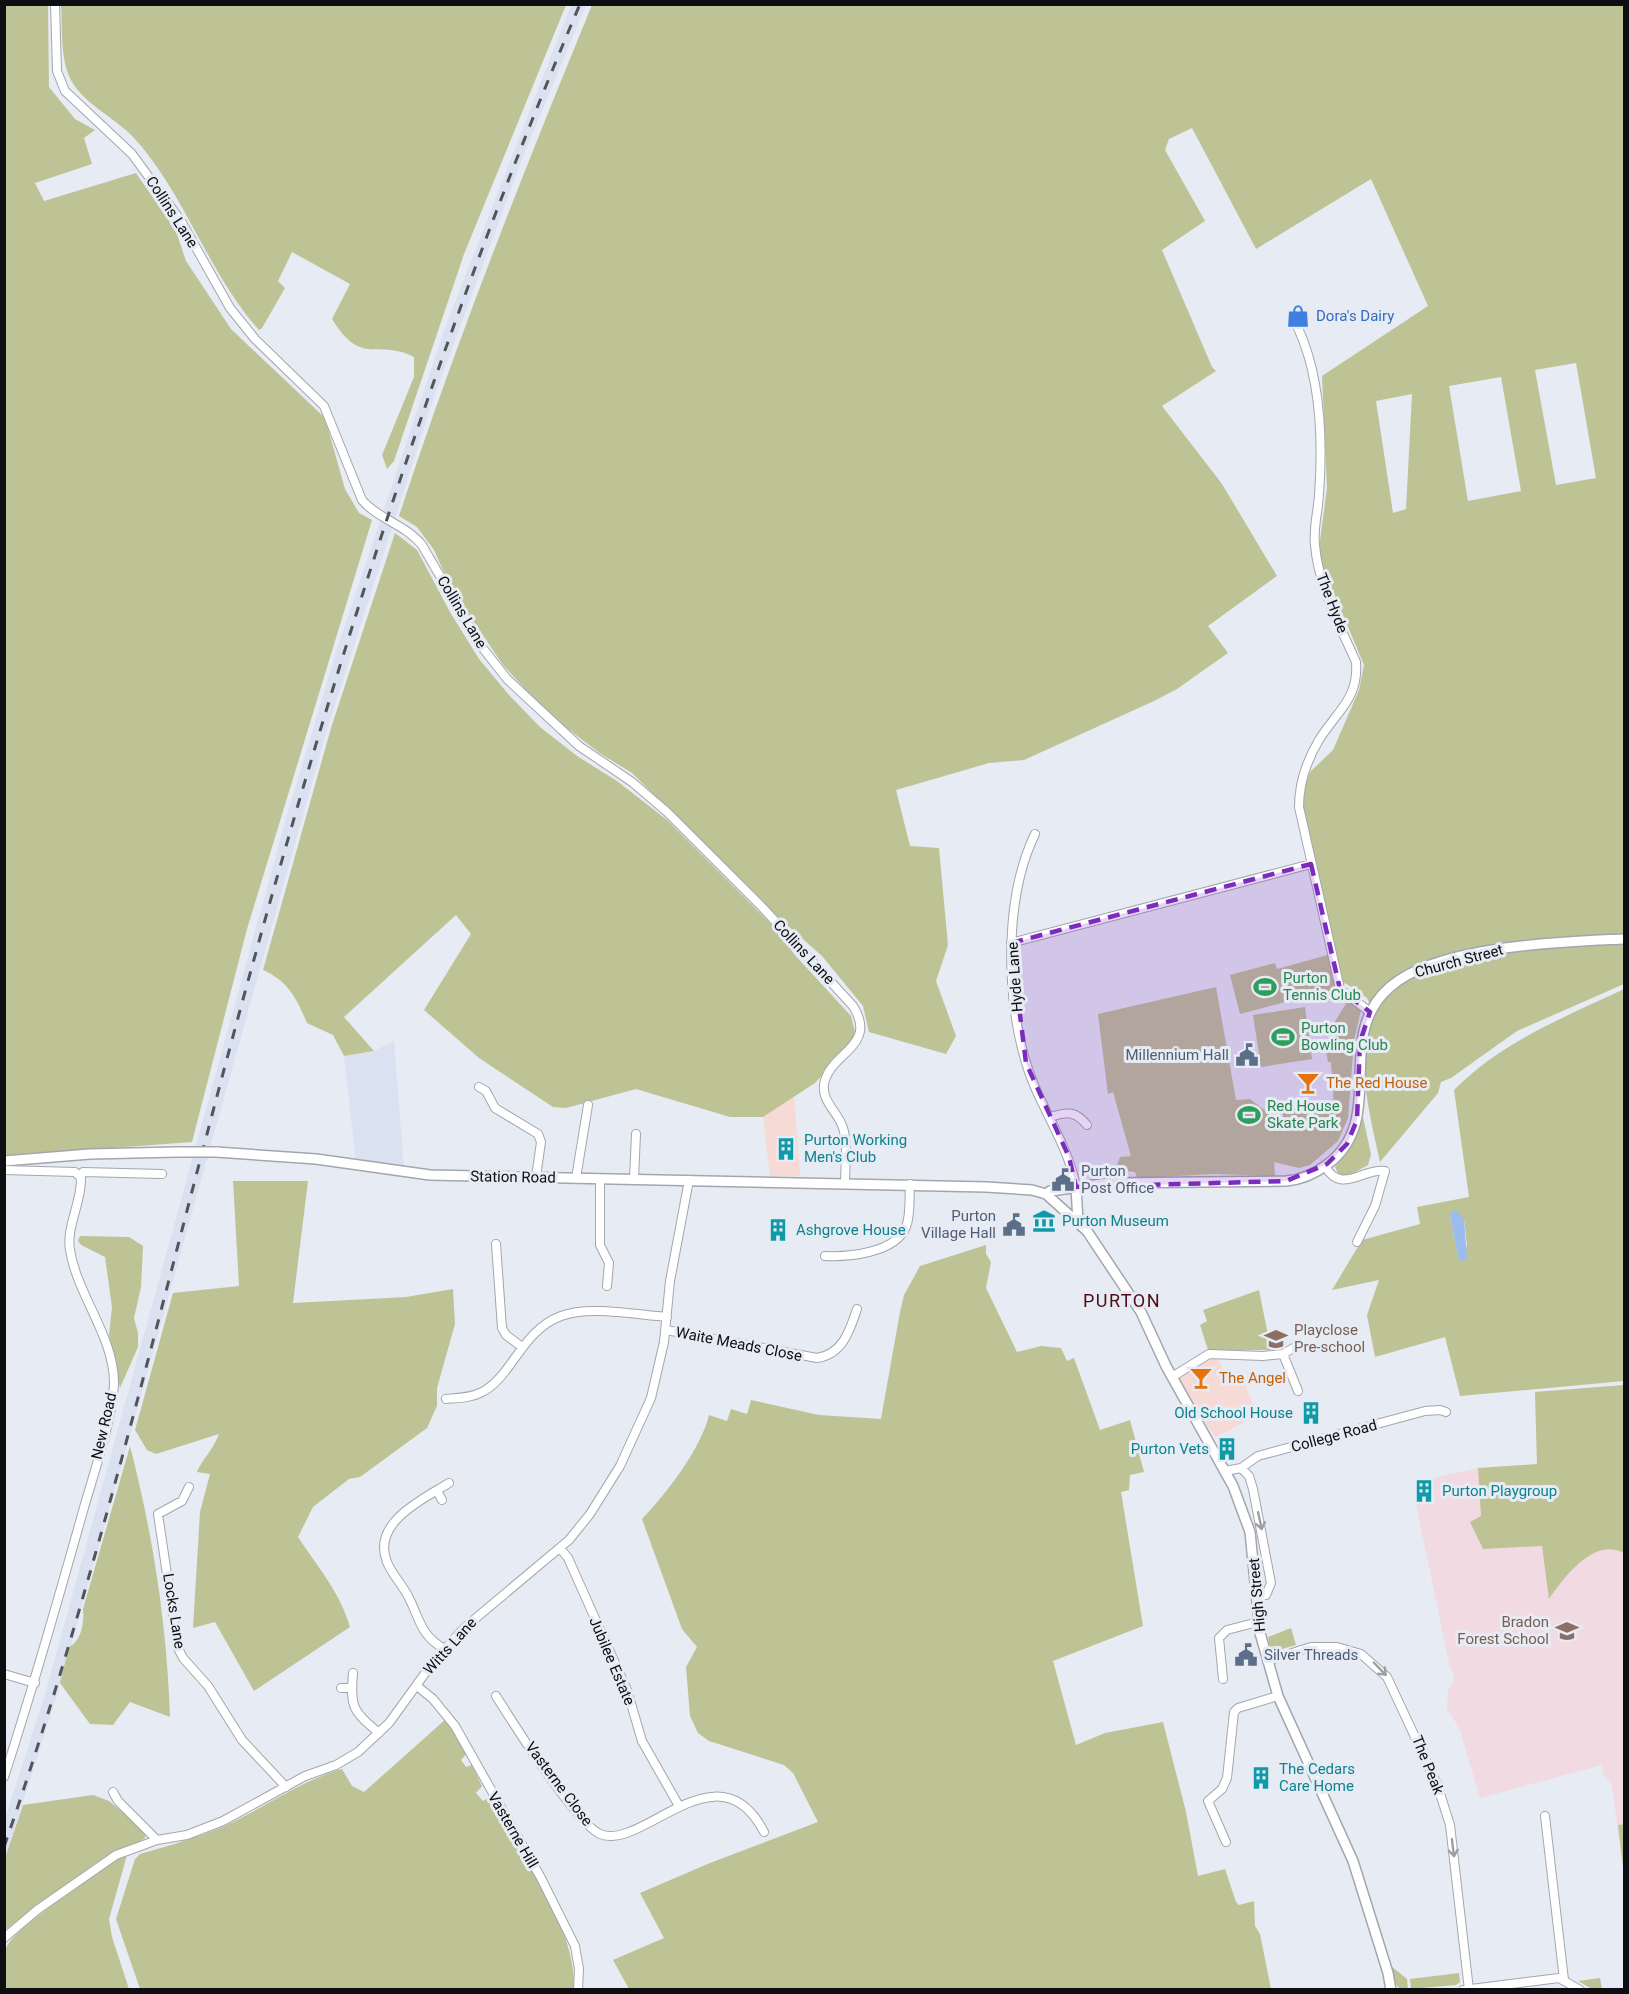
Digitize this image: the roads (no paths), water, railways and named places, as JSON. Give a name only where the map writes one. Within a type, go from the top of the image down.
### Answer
[{"type":"street","name":"Collins Lane","points":[[55,4],[57,71],[65,91],[132,154],[181,221],[230,308],[255,339],[324,406],[352,480],[366,504],[417,539],[429,555],[478,642],[500,672],[526,699],[579,746],[632,782],[667,812],[764,908],[853,1006],[860,1022],[858,1037],[832,1069],[824,1088],[826,1099],[842,1126],[845,1183]]},
{"type":"street","name":"The Hyde","points":[[1298,328],[1314,378],[1319,430],[1319,493],[1314,543],[1317,565],[1356,662],[1357,674],[1352,694],[1319,740],[1301,783],[1301,822],[1340,988],[1370,1012]]},
{"type":"street","name":"Hyde Lane","points":[[1035,834],[1022,867],[1014,900],[1011,943],[1013,982],[1023,1051],[1034,1084],[1069,1157],[1076,1187]]},
{"type":"street","points":[[1011,943],[1311,864]]},
{"type":"street","name":"Church Street","points":[[1046,1194],[1076,1187],[1160,1181],[1286,1181],[1306,1176],[1324,1166],[1344,1149],[1355,1126],[1360,1097],[1360,1042],[1370,1012],[1380,997],[1396,982],[1430,965],[1532,944],[1624,939]]},
{"type":"street","points":[[479,1088],[486,1091],[495,1108],[538,1134],[541,1142],[536,1177]]},
{"type":"street","points":[[576,1178],[588,1105]]},
{"type":"street","points":[[1050,1117],[1071,1113],[1080,1116],[1087,1125]]},
{"type":"street","points":[[634,1179],[636,1134]]},
{"type":"street","name":"Station Road","points":[[4,1161],[90,1154],[216,1152],[316,1159],[416,1174],[910,1184],[1023,1189]]},
{"type":"street","points":[[1324,1166],[1333,1178],[1340,1180],[1377,1170],[1385,1171],[1375,1206],[1357,1242]]},
{"type":"street","points":[[4,1170],[75,1172],[80,1175],[83,1172],[162,1174]]},
{"type":"street","name":"New Road","points":[[4,1777],[35,1683],[93,1474],[114,1386],[113,1371],[106,1345],[70,1251],[70,1234],[82,1181],[80,1175]]},
{"type":"street","points":[[600,1179],[600,1245],[609,1263],[608,1286]]},
{"type":"street","name":"Witts Lane","points":[[4,1938],[19,1924],[102,1862],[157,1840],[187,1834],[223,1821],[315,1771],[351,1757],[379,1733],[444,1649],[470,1621],[560,1548],[590,1514],[636,1437],[654,1390],[666,1330],[670,1281],[688,1180]]},
{"type":"street","points":[[825,1256],[863,1254],[899,1236],[907,1224],[910,1184]]},
{"type":"street","points":[[1076,1187],[1078,1222]]},
{"type":"street","name":"High Street","points":[[1023,1189],[1046,1194],[1078,1222],[1134,1300],[1172,1377],[1225,1471],[1243,1508],[1250,1532],[1258,1622],[1267,1661],[1278,1696],[1353,1862],[1388,1973],[1390,1989]]},
{"type":"street","points":[[496,1244],[502,1328],[506,1335],[522,1347]]},
{"type":"street","name":"Waite Meads Close","points":[[666,1330],[817,1358],[832,1353],[842,1344],[857,1309]]},
{"type":"street","points":[[446,1399],[473,1395],[487,1390],[536,1331],[566,1314],[614,1313],[667,1317]]},
{"type":"street","points":[[1172,1377],[1209,1354],[1263,1356],[1284,1354],[1295,1347]]},
{"type":"street","points":[[1284,1354],[1298,1390]]},
{"type":"street","name":"College Road","points":[[1225,1471],[1241,1468],[1258,1456],[1425,1411],[1446,1412]]},
{"type":"street","points":[[1241,1468],[1249,1476],[1252,1486],[1270,1583],[1266,1595],[1256,1597]]},
{"type":"street","points":[[444,1649],[428,1638],[422,1629],[407,1594],[389,1566],[385,1549],[389,1531],[395,1521],[449,1483]]},
{"type":"street","name":"Locks Lane","points":[[189,1487],[186,1496],[179,1504],[158,1514],[178,1648],[183,1658],[208,1686],[242,1740],[286,1786]]},
{"type":"street","points":[[437,1491],[442,1500]]},
{"type":"street","name":"Jubilee Estate","points":[[560,1548],[568,1558],[627,1690],[642,1741],[679,1806]]},
{"type":"street","points":[[1223,1679],[1219,1638],[1227,1630],[1258,1622]]},
{"type":"street","name":"The Peak","points":[[1267,1661],[1311,1647],[1337,1647],[1361,1654],[1387,1677],[1437,1784],[1450,1824],[1469,1989]]},
{"type":"street","points":[[353,1673],[354,1709],[379,1733]]},
{"type":"street","points":[[4,1674],[35,1683]]},
{"type":"street","name":"Vasterne Hill","points":[[417,1686],[444,1711],[469,1747],[489,1789],[554,1903],[575,1946],[579,1969],[578,1989]]},
{"type":"street","points":[[341,1688],[352,1688]]},
{"type":"street","name":"Vasterne Close","points":[[496,1696],[572,1806],[594,1831],[617,1836],[679,1806],[707,1798],[727,1800],[748,1810],[765,1832]]},
{"type":"street","points":[[1226,1842],[1208,1801],[1222,1789],[1227,1778],[1231,1717],[1238,1708],[1278,1696]]},
{"type":"street","points":[[113,1792],[118,1801],[157,1840]]},
{"type":"street","points":[[1545,1816],[1564,1980]]},
{"type":"street","points":[[1463,1989],[1564,1980],[1580,1989]]},
{"type":"water","points":[[1456,1210],[1464,1219],[1467,1257],[1464,1261],[1459,1260],[1450,1216],[1452,1211]]},
{"type":"railway","points":[[4,1847],[36,1753],[93,1562],[258,944],[338,672],[381,536],[475,268],[580,4]]},
{"type":"place","name":"Dora's Dairy","points":[[1298,316]]},
{"type":"place","name":"Purton Tennis Club","points":[[1265,987]]},
{"type":"place","name":"Purton Bowling Club","points":[[1283,1037]]},
{"type":"place","name":"Millennium Hall","points":[[1247,1055]]},
{"type":"place","name":"The Red House","points":[[1308,1083]]},
{"type":"place","name":"Red House Skate Park","points":[[1249,1115]]},
{"type":"place","name":"Purton Working Men's Club","points":[[786,1149]]},
{"type":"place","name":"Purton Post Office","points":[[1063,1180]]},
{"type":"place","name":"Purton Museum","points":[[1044,1221]]},
{"type":"place","name":"Purton Village Hall","points":[[1014,1225]]},
{"type":"place","name":"Ashgrove House","points":[[778,1230]]},
{"type":"place","name":"Playclose Pre-school","points":[[1276,1339]]},
{"type":"place","name":"The Angel","points":[[1201,1378]]},
{"type":"place","name":"Old School House","points":[[1311,1413]]},
{"type":"place","name":"Purton Vets","points":[[1227,1449]]},
{"type":"place","name":"Purton Playgroup","points":[[1424,1491]]},
{"type":"place","name":"Bradon Forest School","points":[[1567,1631]]},
{"type":"place","name":"Silver Threads","points":[[1246,1655]]},
{"type":"place","name":"The Cedars Care Home","points":[[1261,1778]]},
{"type":"district","name":"PURTON","points":[[1122,1300]]}]
